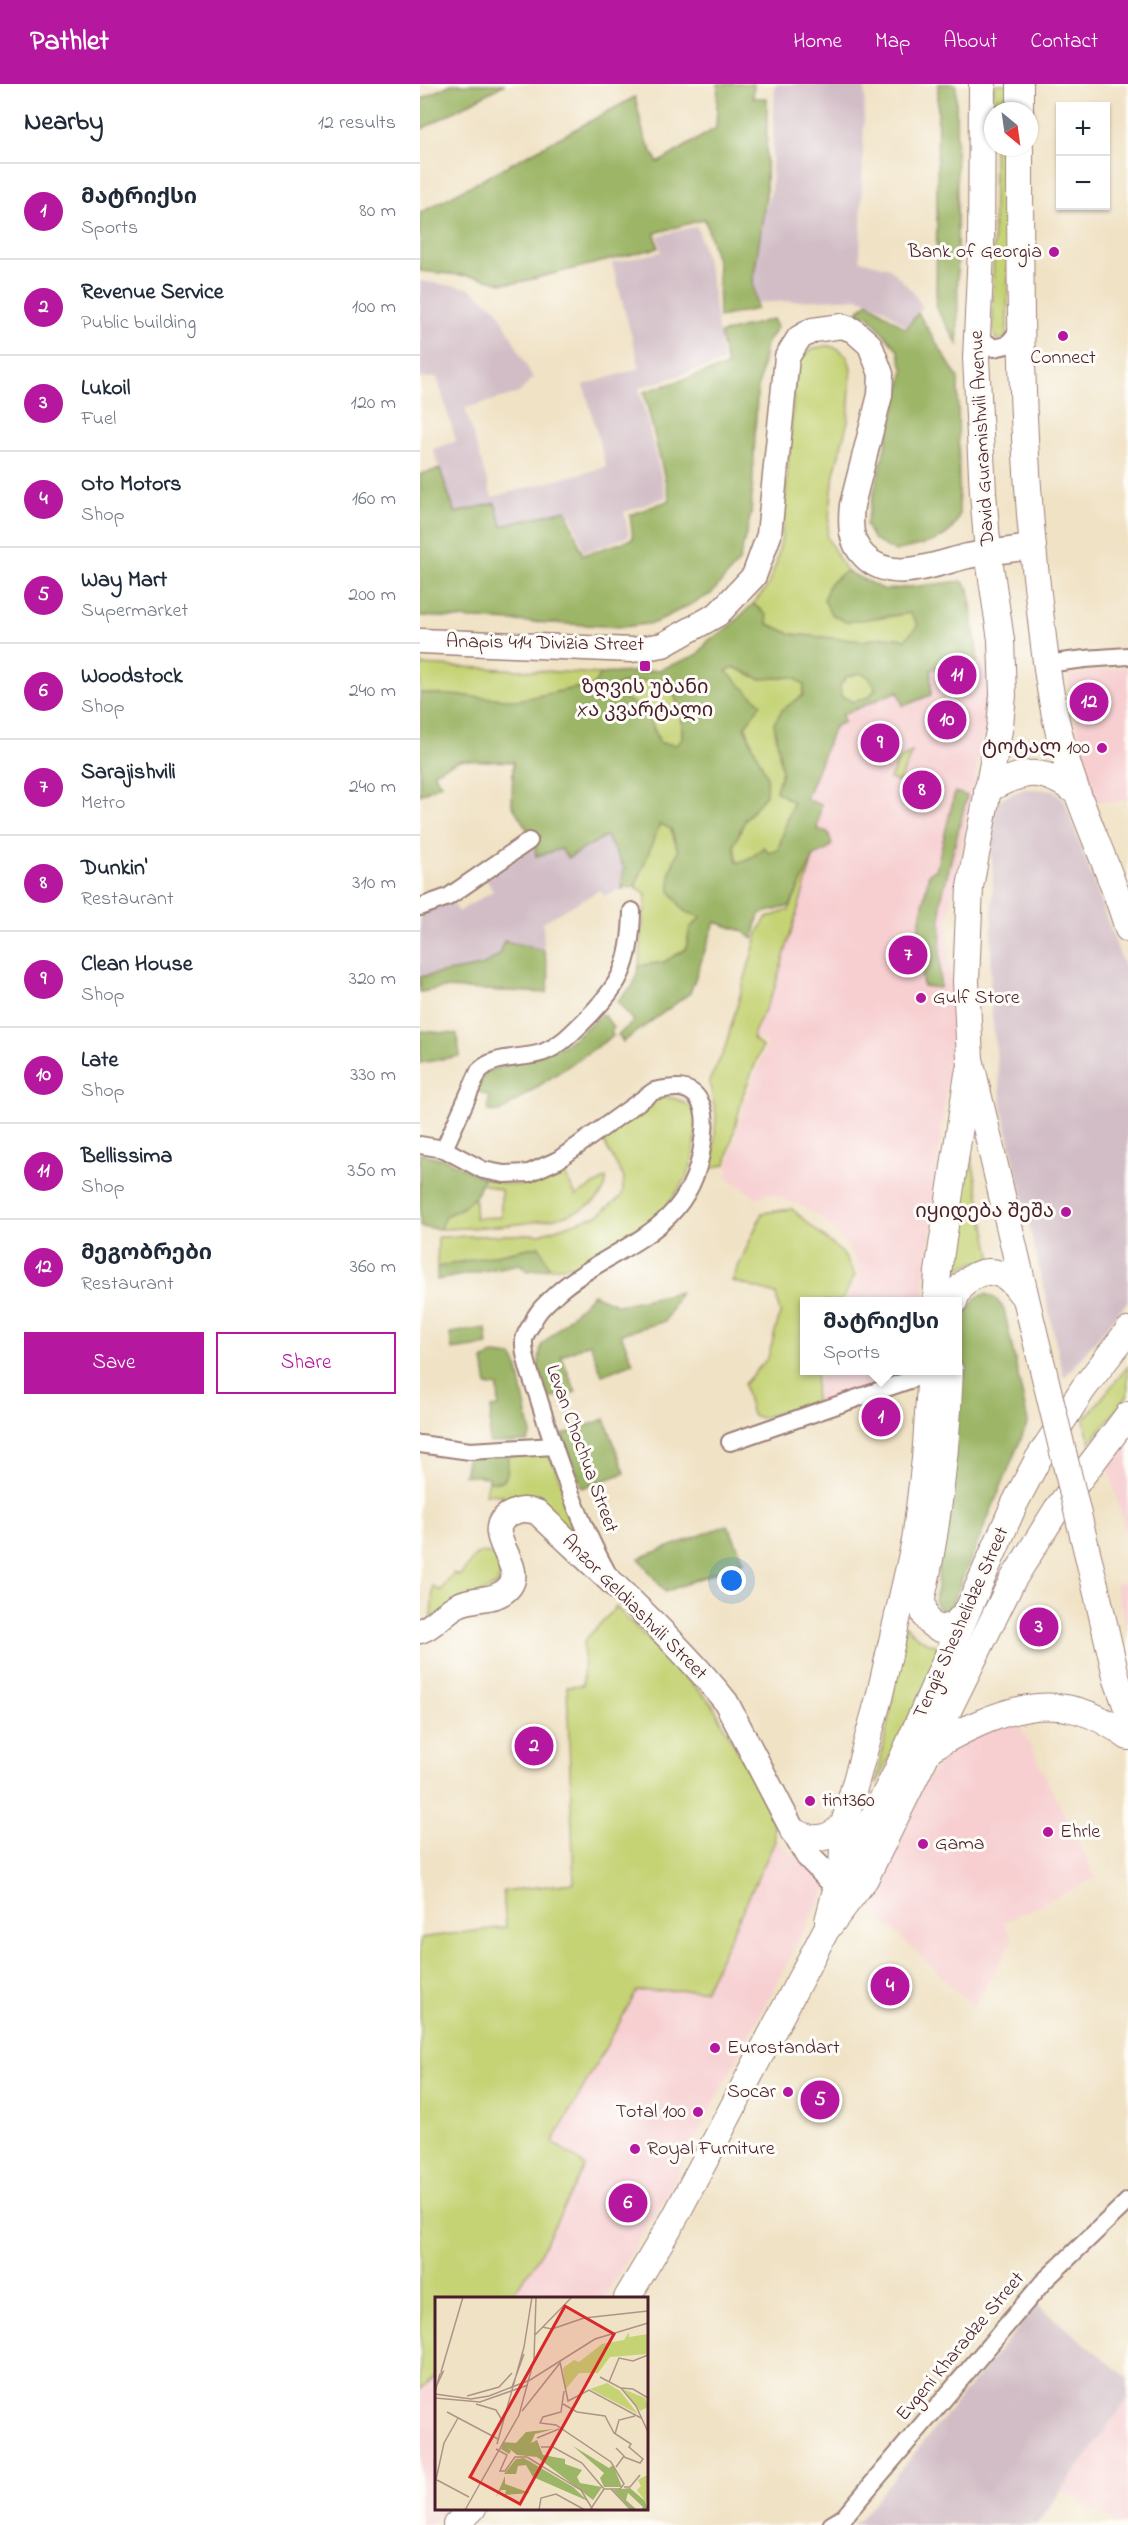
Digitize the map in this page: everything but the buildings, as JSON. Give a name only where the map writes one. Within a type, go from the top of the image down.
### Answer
[{"type":"main road","name":"David Guramishvili Avenue","points":[[970,1059],[966,981],[968,916],[974,856],[999,734],[1003,695],[1001,640],[988,552],[976,358],[981,251],[982,84]]},
{"type":"main road","points":[[1020,84],[1020,102]]},
{"type":"main road","name":"David Guramishvili Avenue","points":[[1020,156],[1019,330],[1032,547],[1046,664],[1059,733],[1076,792],[1124,906],[1128,929]]},
{"type":"main road","name":"Anapis 414 Divizia Street","points":[[420,641],[632,650],[663,645],[718,614],[754,576],[769,535],[787,357],[799,338],[813,330],[842,326],[853,330],[870,345],[881,375],[880,395],[852,505],[850,522],[856,547],[872,564],[894,571],[920,568],[988,552],[1032,547]]},
{"type":"main road","points":[[987,790],[1012,777],[1029,773],[1053,777],[1076,792]]},
{"type":"main road","points":[[936,1297],[938,1272],[970,1059]]},
{"type":"main road","points":[[970,1059],[1117,1680],[1128,1712]]},
{"type":"main road","points":[[956,1297],[966,1281],[985,1272],[1001,1275],[1010,1280],[1028,1306]]},
{"type":"main road","name":"Tengiz Sheshelidze Street","points":[[826,1930],[839,1882],[896,1773],[1015,1503],[1083,1389],[1128,1331]]},
{"type":"main road","points":[[839,1882],[844,1824],[879,1698],[915,1541],[936,1375]]},
{"type":"main road","points":[[937,1375],[942,1487],[922,1598],[923,1608],[928,1622],[940,1629],[954,1624],[969,1609]]},
{"type":"main road","name":"Tengiz Sheshelidze Street","points":[[628,2297],[674,2219],[826,1930],[865,1879],[1028,1554],[1087,1466],[1128,1415]]},
{"type":"main road","name":"Anzor Geldiashvili Street","points":[[420,1631],[426,1629],[457,1605],[490,1598],[510,1586],[513,1568],[501,1544],[499,1533],[501,1524],[506,1516],[526,1509],[537,1512],[618,1590],[726,1702],[808,1856],[839,1882]]},
{"type":"main road","points":[[929,1749],[991,1717],[1028,1707],[1080,1711],[1113,1725],[1128,1737]]},
{"type":"main road","points":[[793,1831],[804,1837],[825,1838],[834,1834],[844,1824]]},
{"type":"main road","points":[[456,2525],[471,2510]]},
{"type":"street","points":[[977,327],[983,340],[994,348],[1007,345],[1019,330]]},
{"type":"street","points":[[1046,664],[1128,656]]},
{"type":"street","points":[[420,907],[448,897],[529,841]]},
{"type":"street","points":[[444,1149],[479,1071],[486,1064],[543,1052],[562,1043],[607,999],[625,966],[631,942],[632,911]]},
{"type":"street","name":"Levan Chochua Street","points":[[420,1145],[444,1149],[483,1170],[504,1174],[529,1173],[558,1160],[654,1091],[672,1087],[687,1090],[700,1101],[705,1127],[700,1161],[692,1186],[674,1212],[650,1234],[567,1284],[537,1312],[524,1340],[530,1373],[554,1446],[597,1554],[618,1590]]},
{"type":"street","points":[[730,1442],[925,1375]]},
{"type":"street","points":[[420,1444],[470,1451],[554,1446]]},
{"type":"street","name":"Evgeni Kharadze Street","points":[[831,2525],[844,2517],[1043,2282],[1128,2200]]},
{"type":"shaded area","points":[[775,84],[865,84],[860,260],[890,268],[912,291],[923,307],[907,327],[882,307],[859,298],[752,303],[752,250],[771,192]]},
{"type":"shaded area","points":[[697,226],[710,274],[723,362],[639,388],[666,497],[624,512],[629,536],[584,552],[572,515],[464,545],[433,449],[456,441],[437,377],[420,379],[420,281],[469,288],[497,309],[533,378],[519,393],[465,408],[492,497],[606,467],[584,385],[640,368],[612,263],[661,252],[658,236]]},
{"type":"shaded area","points":[[985,662],[990,700],[949,913],[948,952],[953,991],[949,1062],[923,1297],[849,1297],[860,1274],[853,1254],[822,1218],[800,1205],[768,1193],[757,1198],[726,1177],[745,1100],[768,1043],[754,1037],[774,990],[814,855],[827,850],[806,799],[834,727],[842,715],[899,691],[931,668]]},
{"type":"shaded area","points":[[1128,667],[1128,800],[1097,802],[1079,742],[1067,674]]},
{"type":"shaded area","points":[[1025,789],[1053,790],[1064,800],[1128,978],[1128,1301],[1064,1378],[1002,1107],[990,997],[993,874],[989,815],[1000,799]]},
{"type":"shaded area","points":[[606,835],[624,867],[621,889],[604,896],[600,890],[543,922],[544,950],[504,941],[500,954],[482,966],[420,977],[420,912],[452,901],[458,912],[493,891],[486,879],[535,846],[561,849],[568,858]]},
{"type":"shaded area","points":[[820,1375],[909,1375],[816,1403]]},
{"type":"shaded area","points":[[1128,1443],[1128,1542],[1109,1467]]},
{"type":"shaded area","points":[[1128,1581],[1128,1632],[1115,1585]]},
{"type":"shaded area","points":[[1019,1723],[1096,1878],[1004,1922],[1013,1940],[974,2007],[862,1900],[921,1788],[955,1744],[994,1728]]},
{"type":"shaded area","points":[[775,1841],[829,1883],[663,2201],[604,2297],[511,2297],[535,2263],[552,2142],[637,1991],[705,1990]]},
{"type":"shaded area","points":[[1037,2305],[1128,2378],[1128,2399],[1036,2525],[852,2525],[859,2520]]},
{"type":"shaded area","points":[[435,2377],[435,2510],[447,2510],[431,2525],[420,2525],[420,2391]]},
{"type":"shaded area","points":[[1128,2399],[1128,2525],[1120,2525],[1061,2490]]},
{"type":"green space","points":[[451,84],[505,84],[420,130],[420,100]]},
{"type":"green space","points":[[718,84],[754,84],[753,98],[767,98],[766,196],[753,282],[757,309],[719,317],[718,265],[705,219],[655,233],[658,248],[516,283],[420,271],[420,213],[635,97],[644,136],[658,163],[716,128]]},
{"type":"green space","points":[[938,84],[956,84],[958,344],[936,308]]},
{"type":"green space","points":[[994,84],[1011,84],[1011,102],[994,102]]},
{"type":"green space","points":[[994,156],[1011,156],[1006,338],[996,340],[993,330]]},
{"type":"green space","points":[[868,302],[906,329],[918,313],[958,378],[959,514],[950,531],[942,537],[894,551],[874,540],[866,525],[904,371],[898,350],[869,316],[856,313]]},
{"type":"green space","points":[[773,319],[777,327],[766,344],[757,395],[751,514],[739,562],[711,594],[654,623],[623,627],[420,616],[420,474],[440,469],[455,513],[495,503],[502,526],[566,510],[583,555],[633,539],[630,515],[670,500],[644,392],[727,366],[720,334]]},
{"type":"green space","points":[[829,346],[847,356],[851,368],[848,421],[834,473],[827,537],[846,571],[829,584],[881,618],[910,613],[919,625],[906,639],[883,637],[863,641],[791,634],[768,624],[766,614],[753,604],[767,587],[776,564],[782,536],[796,367],[809,351]]},
{"type":"green space","points":[[846,571],[885,590],[962,581],[969,589],[978,662],[931,669],[931,695],[903,706],[898,691],[842,715],[844,722],[834,727],[806,799],[821,805],[817,829],[828,832],[832,844],[827,850],[814,856],[790,906],[759,914],[753,939],[743,931],[715,922],[690,993],[623,1042],[618,1035],[634,1021],[617,1001],[633,986],[639,966],[664,962],[686,949],[690,928],[701,917],[684,911],[670,891],[670,872],[678,851],[671,829],[660,824],[635,887],[621,889],[624,867],[606,836],[568,858],[561,849],[536,856],[535,846],[527,829],[512,805],[513,762],[460,760],[433,772],[441,784],[420,795],[420,693],[519,700],[575,688],[592,688],[600,674],[659,670],[697,655],[709,640],[726,630],[753,604],[766,614],[768,624],[791,634],[863,641],[883,637],[906,639],[918,625],[910,613],[846,622],[831,614],[824,600],[829,584]],"holes":[[[734,667],[760,679],[793,677],[804,685],[803,695],[782,710],[774,723],[782,771],[776,791],[793,802],[778,850],[769,853],[764,847],[752,857],[737,863],[734,845],[745,820],[766,795],[767,776],[744,727],[761,704],[726,671]],[[860,673],[869,677],[876,689],[869,697],[853,702],[841,696],[840,685],[846,677]],[[655,680],[670,685],[682,714],[682,739],[676,745],[660,743],[644,709],[613,693],[615,687],[623,683]]]},
{"type":"green space","points":[[420,665],[600,674],[592,688],[575,688],[519,700],[420,693]]},
{"type":"green space","points":[[733,667],[760,679],[793,677],[804,685],[803,695],[774,723],[782,771],[776,791],[793,802],[778,850],[769,853],[764,847],[752,857],[737,863],[734,845],[745,820],[766,795],[752,743],[725,671]]},
{"type":"green space","points":[[860,672],[869,677],[876,688],[869,697],[853,702],[841,696],[840,685],[846,677]]},
{"type":"green space","points":[[655,680],[670,685],[682,714],[682,739],[676,745],[660,743],[648,714],[613,693],[615,687],[623,683]]},
{"type":"green space","points":[[912,752],[899,782],[890,779],[898,760]]},
{"type":"green space","points":[[955,792],[967,796],[941,900],[940,988],[923,986],[917,937],[929,873],[936,870]]},
{"type":"green space","points":[[660,823],[671,829],[678,851],[670,872],[702,917],[687,939],[687,949],[664,962],[639,966],[646,894],[635,887]]},
{"type":"green space","points":[[814,855],[774,990],[752,1037],[762,1047],[743,1095],[726,1164],[713,1168],[716,1115],[709,1081],[724,1051],[758,933],[766,918],[789,910]]},
{"type":"green space","points":[[504,941],[544,950],[549,977],[547,993],[443,988],[420,992],[420,977],[482,966],[500,954]]},
{"type":"green space","points":[[603,1014],[614,1028],[611,1031],[613,1036],[500,1112],[488,1111],[489,1096],[474,1090],[486,1072],[563,1046]]},
{"type":"green space","points":[[420,1031],[457,1034],[460,1056],[420,1063]]},
{"type":"green space","points":[[665,1097],[684,1103],[698,1115],[693,1160],[686,1179],[666,1207],[638,1233],[590,1264],[550,1268],[539,1246],[437,1267],[438,1237],[540,1234],[598,1215],[622,1196],[624,1178],[602,1139],[652,1102]]},
{"type":"green space","points":[[420,1153],[447,1160],[483,1178],[475,1197],[462,1208],[445,1216],[440,1229],[420,1227]]},
{"type":"green space","points":[[971,1155],[992,1261],[968,1264],[947,1277],[968,1156]]},
{"type":"green space","points":[[562,1168],[576,1196],[606,1178],[601,1194],[586,1207],[564,1216],[537,1222],[440,1229],[445,1216],[462,1208],[475,1197],[475,1218],[501,1217],[501,1190],[480,1183],[483,1178],[507,1184],[524,1185],[541,1180]]},
{"type":"green space","points":[[792,1209],[843,1254],[855,1275],[844,1297],[800,1297],[800,1375],[816,1375],[815,1402],[761,1418],[752,1415],[744,1384],[768,1358],[780,1314],[776,1294],[732,1281],[762,1213]]},
{"type":"green space","points":[[539,1246],[550,1268],[527,1271],[520,1264],[437,1280],[437,1267]]},
{"type":"green space","points":[[680,1292],[665,1321],[621,1334],[633,1363],[602,1375],[590,1343],[561,1356],[576,1392],[549,1399],[538,1368],[541,1346],[593,1294],[618,1305]]},
{"type":"green space","points":[[986,1294],[996,1299],[1004,1309],[1028,1422],[952,1604],[948,1610],[938,1609],[935,1603],[952,1460],[956,1375],[962,1375],[962,1317],[977,1297]]},
{"type":"green space","points":[[486,1328],[488,1345],[452,1350],[450,1333]]},
{"type":"green space","points":[[494,1354],[512,1356],[517,1365],[531,1435],[527,1442],[489,1443],[491,1408],[499,1407],[498,1387],[487,1385],[483,1360]]},
{"type":"green space","points":[[1128,1366],[1128,1395],[1090,1443],[1084,1420]]},
{"type":"green space","points":[[605,1419],[625,1473],[582,1488],[562,1435]]},
{"type":"green space","points":[[545,1452],[550,1456],[595,1559],[534,1502],[520,1497],[501,1498],[503,1495],[485,1494],[489,1481],[505,1480],[508,1456]]},
{"type":"green space","points":[[468,1456],[508,1456],[506,1476],[501,1481],[489,1481],[489,1477],[464,1475]]},
{"type":"green space","points":[[728,1525],[744,1561],[665,1592],[639,1558]]},
{"type":"green space","points":[[484,1552],[497,1556],[501,1571],[497,1585],[431,1618],[433,1586],[440,1591],[454,1573],[459,1576],[477,1554]]},
{"type":"green space","points":[[616,1607],[712,1704],[772,1813],[775,1841],[705,1990],[637,1991],[553,2142],[585,2166],[535,2263],[511,2297],[435,2297],[435,2377],[420,2391],[420,1938],[506,1927],[503,1891],[574,1883],[567,1686],[583,1685],[584,1641]]},
{"type":"green space","points":[[906,1626],[923,1640],[944,1647],[876,1785]]},
{"type":"place","name":"Bank of Georgia","points":[[1054,252]]},
{"type":"place","name":"Connect","points":[[1063,336]]},
{"type":"place","name":"ზღვის უბანი Xა კვარტალი","points":[[645,666]]},
{"type":"place","name":"Bellissima","points":[[957,675]]},
{"type":"place","name":"მეგობრები","points":[[1089,702]]},
{"type":"place","name":"Late","points":[[947,720]]},
{"type":"place","name":"Clean House","points":[[880,743]]},
{"type":"place","name":"ტოტალ 100","points":[[1102,748]]},
{"type":"place","name":"Dunkin'","points":[[922,790]]},
{"type":"place","name":"Sarajishvili","points":[[908,955]]},
{"type":"place","name":"Gulf Store","points":[[921,998]]},
{"type":"place","name":"იყიდება შეშა","points":[[1066,1212]]},
{"type":"place","name":"მატრიქსი","points":[[881,1417]]},
{"type":"place","name":"Lukoil","points":[[1039,1627]]},
{"type":"place","name":"Revenue Service","points":[[534,1746]]},
{"type":"place","name":"tint360","points":[[810,1801]]},
{"type":"place","name":"Ehrle","points":[[1048,1832]]},
{"type":"place","name":"Gama","points":[[923,1844]]},
{"type":"place","name":"Oto Motors","points":[[890,1986]]},
{"type":"place","name":"Eurostandart","points":[[715,2048]]},
{"type":"place","name":"Socar","points":[[788,2092]]},
{"type":"place","name":"Way Mart","points":[[820,2100]]},
{"type":"place","name":"Total 100","points":[[698,2112]]},
{"type":"place","name":"Royal Furniture","points":[[635,2149]]},
{"type":"place","name":"Woodstock","points":[[628,2203]]}]
